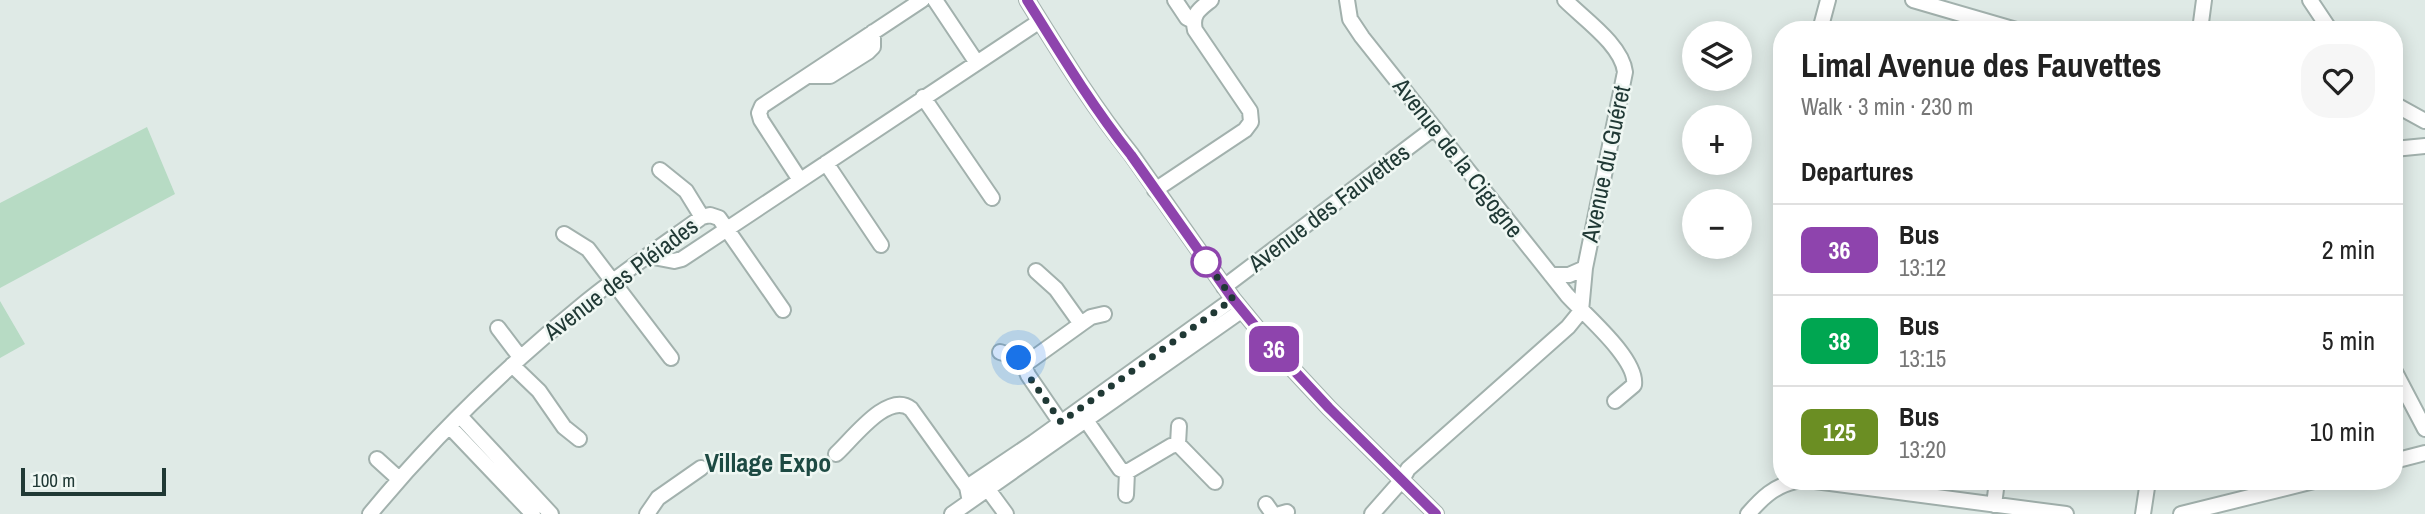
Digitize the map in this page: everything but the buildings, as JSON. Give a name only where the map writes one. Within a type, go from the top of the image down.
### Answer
[{"type":"street","points":[[800,180],[761,120],[759,113],[762,106],[922,0]]},
{"type":"street","points":[[935,0],[977,63]]},
{"type":"street","points":[[1027,0],[1079,85],[1233,299],[1298,376],[1436,514]]},
{"type":"street","points":[[1175,0],[1187,18],[1193,21]]},
{"type":"street","points":[[1155,190],[1245,130],[1251,122],[1250,111],[1195,30],[1193,21],[1196,13],[1211,0]]},
{"type":"street","name":"Avenue de la Cigogne","points":[[1346,0],[1356,29],[1551,275],[1628,363],[1634,375],[1634,385],[1615,401]]},
{"type":"street","name":"Avenue du Guéret","points":[[1565,0],[1616,48],[1623,59],[1625,72],[1585,268],[1581,311]]},
{"type":"street","points":[[1822,21],[1828,0]]},
{"type":"street","points":[[1913,0],[1985,21]]},
{"type":"street","points":[[2201,21],[2204,0]]},
{"type":"street","points":[[2310,0],[2324,21]]},
{"type":"street","name":"Avenue des Pléiades","points":[[370,514],[454,421],[516,361],[612,282],[702,217],[709,215],[719,218],[726,230],[1040,21]]},
{"type":"street","points":[[923,97],[992,198]]},
{"type":"street","points":[[2403,109],[2425,121]]},
{"type":"street","name":"Avenue des Fauvettes","points":[[984,485],[1082,415],[1233,299],[1434,128]]},
{"type":"street","points":[[2403,148],[2425,146]]},
{"type":"street","points":[[826,163],[881,245]]},
{"type":"street","points":[[660,170],[686,191],[702,217]]},
{"type":"street","points":[[648,256],[674,261],[682,259],[726,230],[783,310]]},
{"type":"street","points":[[564,234],[588,249],[671,359]]},
{"type":"street","name":"Avenue du Guéret","points":[[1551,275],[1569,275],[1585,268]]},
{"type":"street","points":[[1036,271],[1056,289],[1081,324]]},
{"type":"street","points":[[1372,514],[1402,480],[1408,469],[1568,327],[1581,311]]},
{"type":"street","points":[[1024,365],[1091,317],[1104,314]]},
{"type":"street","points":[[498,328],[516,361],[564,427],[579,439]]},
{"type":"street","points":[[1000,352],[1019,358],[1064,427]]},
{"type":"street","points":[[2403,387],[2425,429]]},
{"type":"street","points":[[836,454],[855,432],[884,410],[895,404],[903,404],[911,409],[967,487],[970,502]]},
{"type":"street","points":[[1082,415],[1120,469],[1127,472]]},
{"type":"street","points":[[454,421],[533,514]]},
{"type":"street","points":[[454,421],[551,514]]},
{"type":"street","points":[[1178,444],[1180,426]]},
{"type":"street","points":[[1127,472],[1178,444]]},
{"type":"street","points":[[1178,444],[1215,482]]},
{"type":"street","points":[[2403,459],[2425,453]]},
{"type":"street","points":[[377,459],[399,479]]},
{"type":"street","points":[[647,514],[658,498],[701,468]]},
{"type":"street","points":[[1126,495],[1127,472]]},
{"type":"street","points":[[967,487],[984,485]]},
{"type":"street","points":[[952,514],[970,502],[984,485]]},
{"type":"street","points":[[984,485],[1006,514]]},
{"type":"street","points":[[1748,514],[1773,490]]},
{"type":"street","points":[[1882,490],[2066,514]]},
{"type":"street","points":[[1994,505],[1996,490]]},
{"type":"street","points":[[2143,514],[2146,490]]},
{"type":"street","points":[[2181,514],[2278,490]]},
{"type":"green space","points":[[147,127],[175,194],[0,288],[0,203]]},
{"type":"green space","points":[[0,301],[25,344],[0,358]]},
{"type":"bus line","name":"36","points":[[1027,0],[1114,136],[1131,155],[1241,310],[1298,376],[1436,514]]},
{"type":"district","name":"Village Expo","points":[[768,463]]},
{"type":"route","points":[[1019,358],[1061,422],[1233,299],[1206,262]]}]
